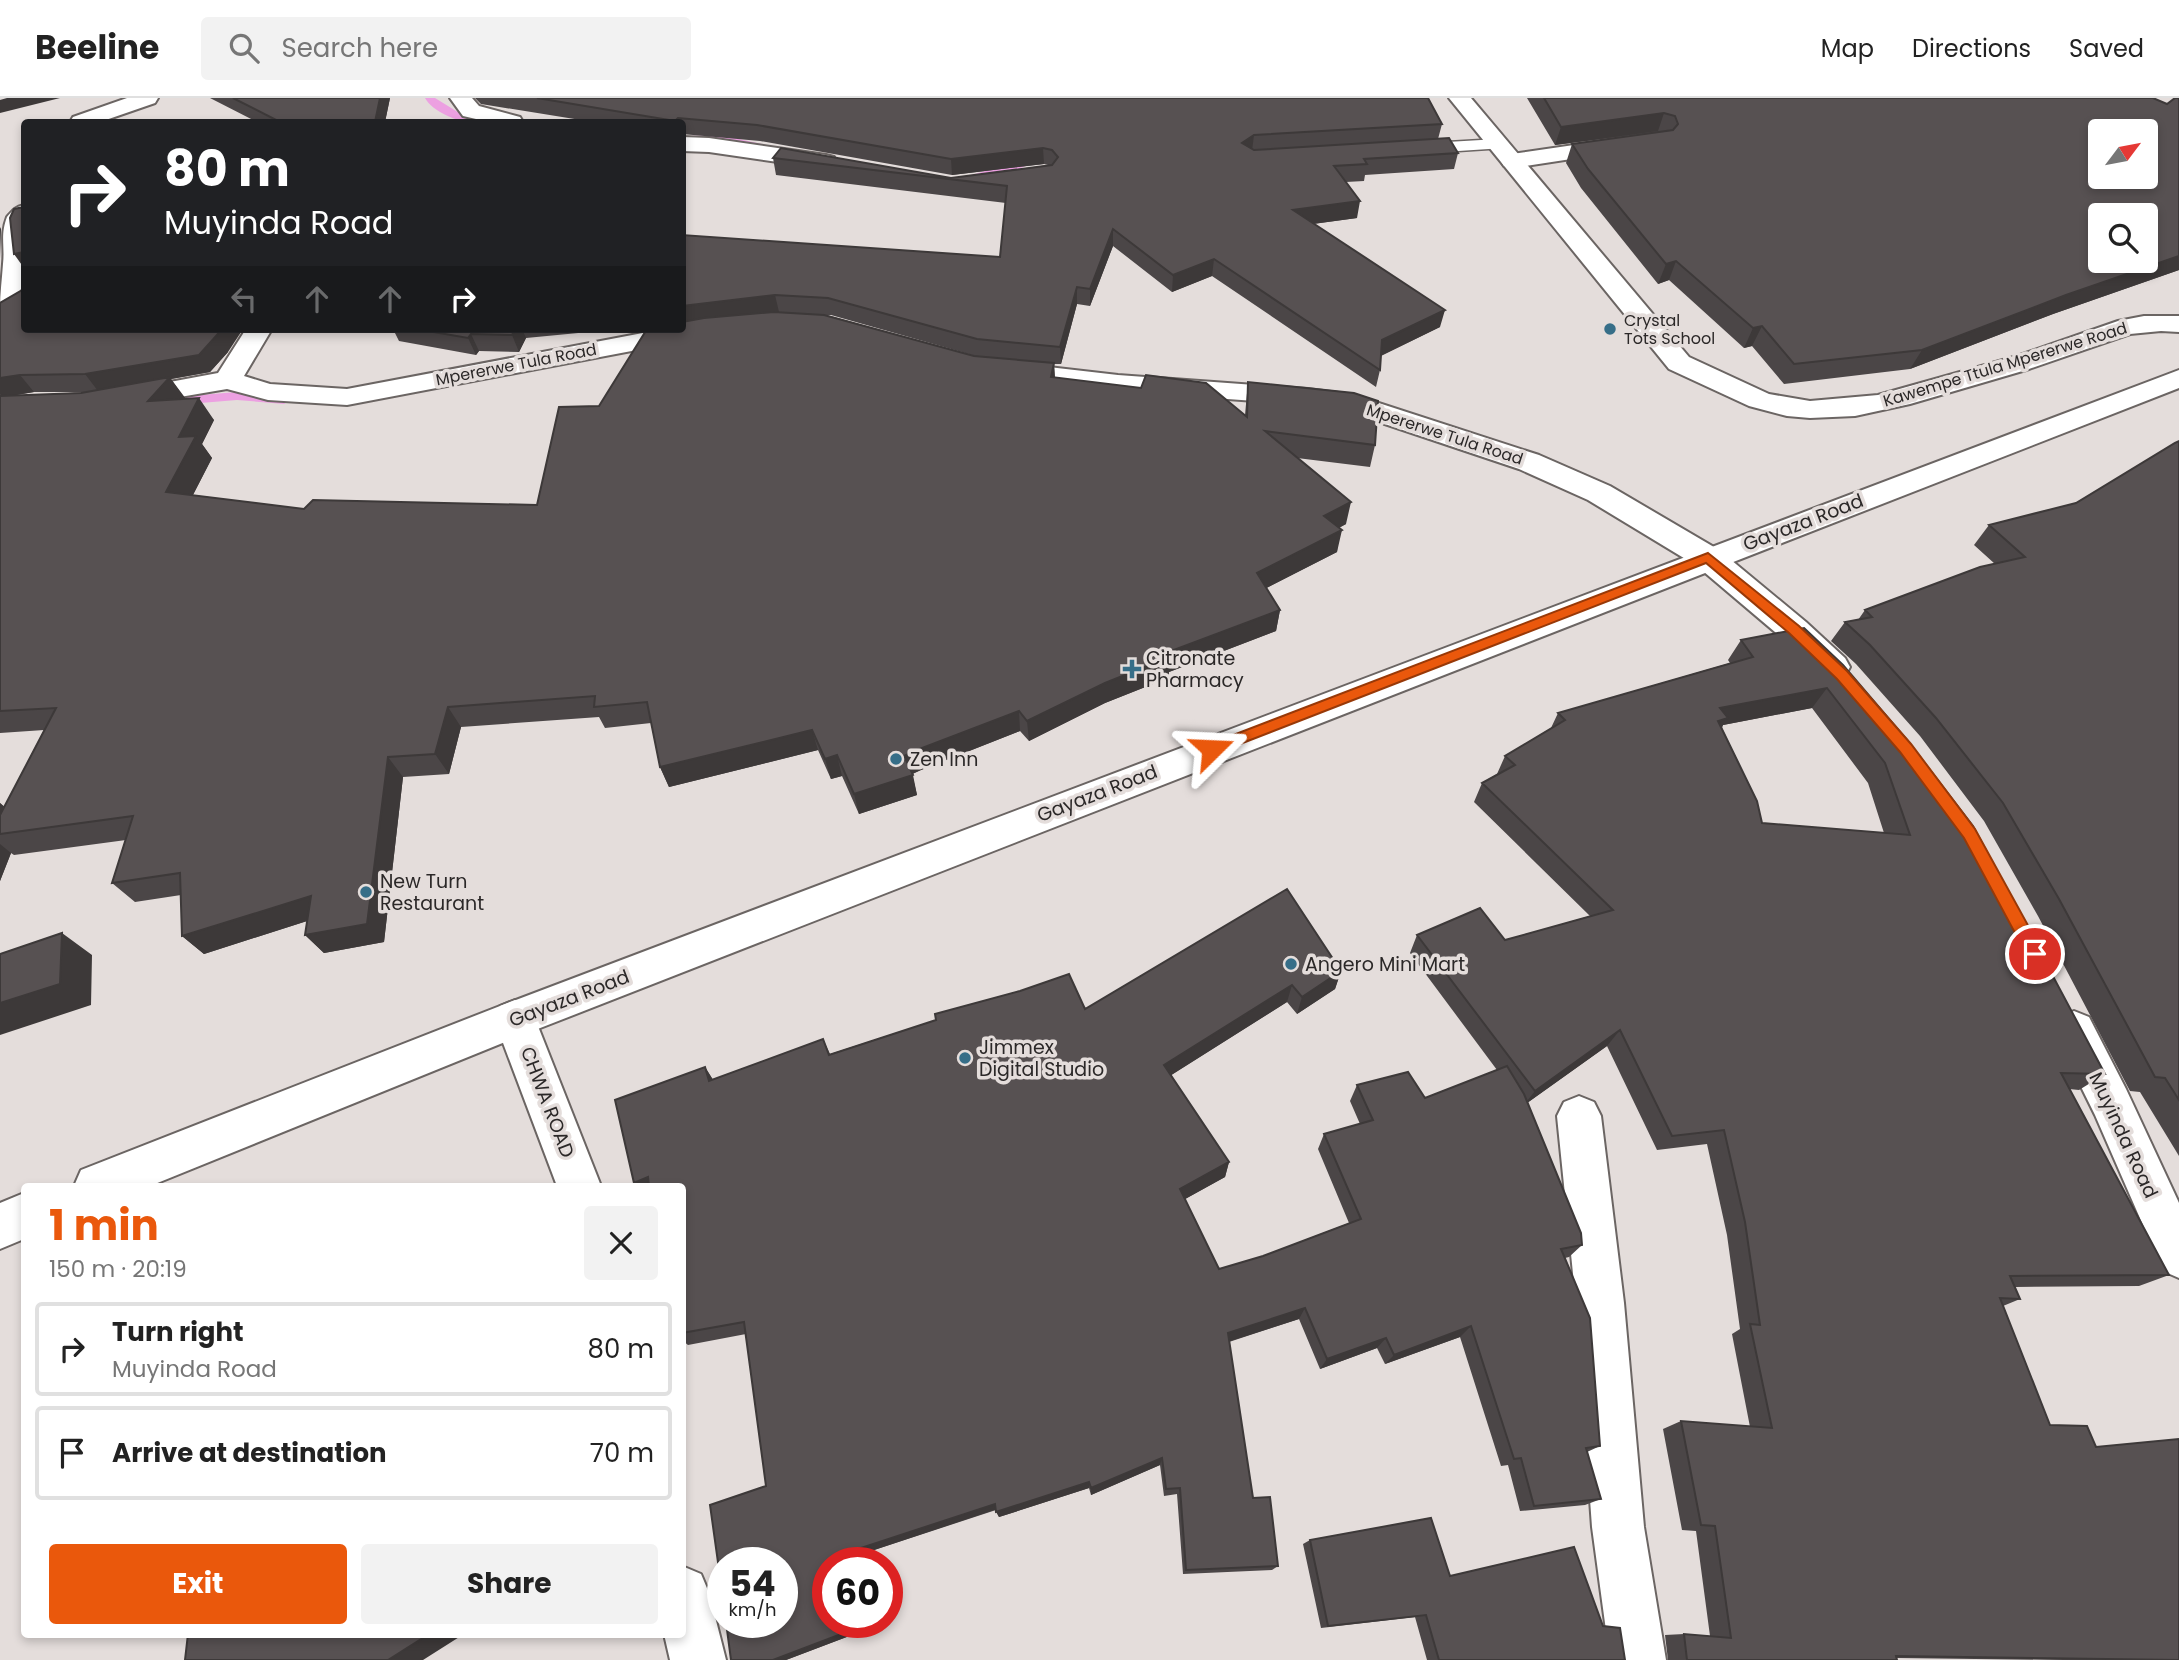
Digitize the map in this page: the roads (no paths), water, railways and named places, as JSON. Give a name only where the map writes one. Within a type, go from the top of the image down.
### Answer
[{"type":"street","points":[[89,119],[148,98]]},
{"type":"street","points":[[461,98],[471,111],[501,119]]},
{"type":"street","name":"Kawempe Ttula Mpererwe Road","points":[[1460,98],[1679,363],[1728,389],[1788,407],[1830,408],[1883,403],[2045,355],[2124,326],[2162,321],[2179,324]]},
{"type":"street","points":[[1505,152],[1640,143]]},
{"type":"street","points":[[686,144],[760,151],[849,166]]},
{"type":"street","points":[[0,300],[5,295],[16,263],[7,233],[21,216]]},
{"type":"street","name":"Mpererwe Tula Road","points":[[98,402],[229,380],[268,392],[347,397],[589,350],[723,328]]},
{"type":"street","points":[[229,380],[256,333]]},
{"type":"street","name":"Mpererwe Tula Road","points":[[976,367],[1118,383],[1308,397],[1354,404],[1529,462],[1600,494],[1708,558]]},
{"type":"street","name":"Gayaza Road","points":[[104,1183],[515,1018],[2179,379]]},
{"type":"street","points":[[1708,558],[1794,630],[1860,696]]},
{"type":"street","name":"Muyinda Road","points":[[2060,1003],[2111,1103],[2179,1255]]},
{"type":"street","name":"CHWA ROAD","points":[[515,1018],[578,1183]]},
{"type":"street","points":[[1579,1116],[1601,1303],[1618,1527],[1638,1660]]},
{"type":"street","points":[[0,1226],[21,1217]]},
{"type":"street","points":[[686,1610],[698,1660]]},
{"type":"lane","points":[[1389,151],[1505,152]]},
{"type":"waterway","points":[[430,98],[432,102],[463,119]]},
{"type":"waterway","points":[[689,139],[721,138],[762,147]]},
{"type":"waterway","points":[[973,176],[991,174],[1027,162]]},
{"type":"waterway","points":[[176,401],[237,396],[284,400]]},
{"type":"place","name":"Crystal Tots School","points":[[1610,329]]},
{"type":"place","name":"Citronate Pharmacy","points":[[1132,669]]},
{"type":"place","name":"Zen Inn","points":[[896,759]]},
{"type":"place","name":"New Turn Restaurant","points":[[366,892]]},
{"type":"place","name":"Angero Mini Mart","points":[[1291,964]]},
{"type":"place","name":"Jimmex Digital Studio","points":[[965,1058]]}]
